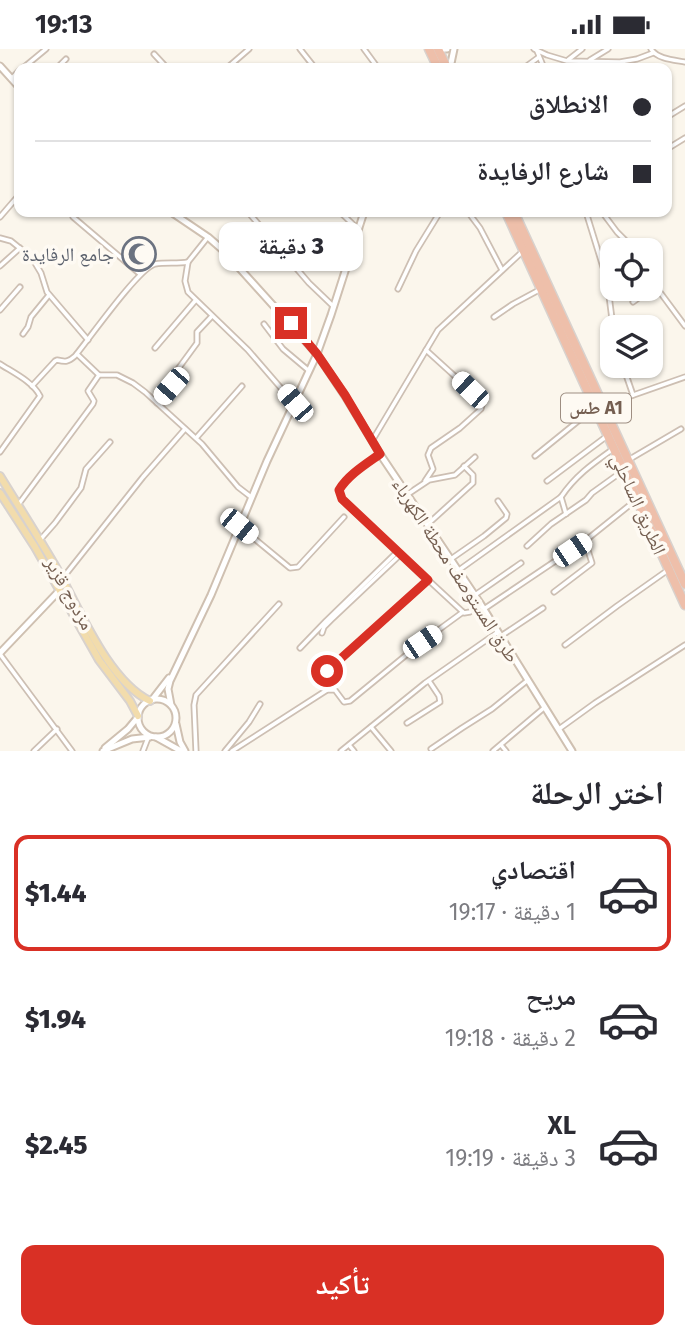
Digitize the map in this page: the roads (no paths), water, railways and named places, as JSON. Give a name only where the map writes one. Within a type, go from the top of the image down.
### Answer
[{"type":"highway","name":"الطريق الساحلي","points":[[508,217],[684,580]]},
{"type":"highway","name":"الطريق الساحلي","points":[[516,217],[599,406],[608,435],[685,604]]},
{"type":"main road","name":"مزدوج قزير","points":[[0,476],[40,540],[59,591],[99,660],[130,701],[138,717]]},
{"type":"main road","name":"مزدوج قزير","points":[[0,493],[62,579],[106,656],[133,690],[151,700]]},
{"type":"street","points":[[29,63],[46,49]]},
{"type":"street","points":[[233,63],[249,49]]},
{"type":"street","points":[[300,49],[311,63]]},
{"type":"street","points":[[537,49],[566,61],[629,61],[652,51],[685,62]]},
{"type":"street","points":[[537,49],[542,63]]},
{"type":"street","points":[[566,61],[582,49]]},
{"type":"street","points":[[588,62],[608,49]]},
{"type":"street","points":[[154,54],[162,63]]},
{"type":"street","points":[[531,63],[539,57]]},
{"type":"street","points":[[62,63],[66,59]]},
{"type":"street","points":[[0,66],[14,82]]},
{"type":"street","points":[[11,79],[14,76]]},
{"type":"street","points":[[0,217],[14,201]]},
{"type":"street","points":[[74,217],[140,274]]},
{"type":"street","name":"طرق المستوصف محطة الكهرباء","points":[[178,217],[208,237],[237,265],[317,354],[380,454],[475,594],[572,751]]},
{"type":"street","points":[[252,217],[309,283],[334,307]]},
{"type":"street","points":[[345,217],[358,229]]},
{"type":"street","points":[[171,705],[169,687],[178,663],[211,595],[251,497],[317,354],[362,217]]},
{"type":"street","points":[[398,289],[416,251],[437,217]]},
{"type":"street","points":[[472,217],[502,270]]},
{"type":"street","points":[[588,217],[607,280],[611,315]]},
{"type":"street","points":[[606,217],[623,238]]},
{"type":"street","points":[[208,237],[188,262],[186,288],[195,301],[248,350],[295,403]]},
{"type":"street","points":[[0,238],[11,241],[36,263],[49,295],[88,340]]},
{"type":"street","points":[[0,266],[20,248]]},
{"type":"street","points":[[372,441],[442,324],[523,250]]},
{"type":"street","points":[[32,386],[57,359],[68,361],[77,354],[148,267],[155,264],[188,262]]},
{"type":"street","points":[[0,310],[20,286]]},
{"type":"street","points":[[494,317],[541,289]]},
{"type":"street","points":[[23,334],[31,317],[49,295]]},
{"type":"street","points":[[663,297],[685,326]]},
{"type":"street","points":[[155,348],[195,301]]},
{"type":"street","points":[[157,403],[171,386],[175,373],[197,343],[197,332],[212,316]]},
{"type":"street","points":[[264,324],[284,349],[309,371]]},
{"type":"street","points":[[425,481],[433,469],[428,455],[431,448],[460,428],[482,405],[470,390],[426,350]]},
{"type":"street","points":[[77,354],[99,375],[124,378],[139,387],[196,438],[238,487],[251,497]]},
{"type":"street","points":[[0,364],[39,393],[39,400],[0,452]]},
{"type":"street","points":[[18,505],[93,404],[88,391],[99,375]]},
{"type":"street","points":[[535,456],[599,406],[685,377]]},
{"type":"street","points":[[627,378],[633,395]]},
{"type":"street","points":[[196,438],[242,386]]},
{"type":"street","points":[[62,579],[185,429]]},
{"type":"street","points":[[628,460],[681,429]]},
{"type":"street","points":[[547,481],[608,435]]},
{"type":"street","points":[[40,540],[81,488],[86,469],[110,442]]},
{"type":"street","points":[[458,570],[561,497],[579,474],[614,448]]},
{"type":"street","points":[[380,454],[345,482],[339,490],[342,499],[463,612],[470,613],[585,541],[637,499]]},
{"type":"street","points":[[408,494],[425,481],[455,475],[475,457]]},
{"type":"street","points":[[428,524],[473,483],[473,475],[464,466]]},
{"type":"street","points":[[527,546],[624,470]]},
{"type":"street","points":[[561,497],[566,514]]},
{"type":"street","points":[[451,559],[506,518],[507,513],[498,502]]},
{"type":"street","points":[[239,526],[294,569],[344,517]]},
{"type":"street","points":[[554,592],[592,563],[585,541]]},
{"type":"street","points":[[322,633],[331,619],[399,553]]},
{"type":"street","points":[[300,648],[399,553]]},
{"type":"street","points":[[475,594],[521,563]]},
{"type":"street","points":[[565,645],[669,570]]},
{"type":"street","points":[[327,690],[322,681],[324,674],[428,580]]},
{"type":"street","points":[[59,591],[0,652],[72,751]]},
{"type":"street","points":[[196,751],[196,695],[279,604]]},
{"type":"street","points":[[341,751],[429,681],[543,608]]},
{"type":"street","points":[[232,751],[327,690],[333,689],[344,702],[350,701],[463,612]]},
{"type":"street","points":[[559,730],[595,703],[685,645]]},
{"type":"street","points":[[103,751],[138,717],[141,708],[151,700],[178,663]]},
{"type":"street","points":[[431,750],[492,709],[528,680]]},
{"type":"street","points":[[407,723],[440,702],[429,681]]},
{"type":"street","points":[[151,700],[164,700],[175,711],[183,751]]},
{"type":"street","points":[[225,751],[250,722],[260,704]]},
{"type":"street","points":[[493,751],[545,707]]},
{"type":"street","points":[[138,717],[142,729],[152,737],[183,751]]},
{"type":"street","points":[[103,751],[125,741],[164,736],[176,723]]},
{"type":"street","points":[[371,727],[391,751]]},
{"type":"street","points":[[34,751],[57,729]]},
{"type":"street","points":[[143,751],[152,737]]},
{"type":"street","points":[[501,744],[506,751]]},
{"type":"street","points":[[349,745],[354,751]]},
{"type":"place","name":"جامع الرفايدة","points":[[139,254]]}]
